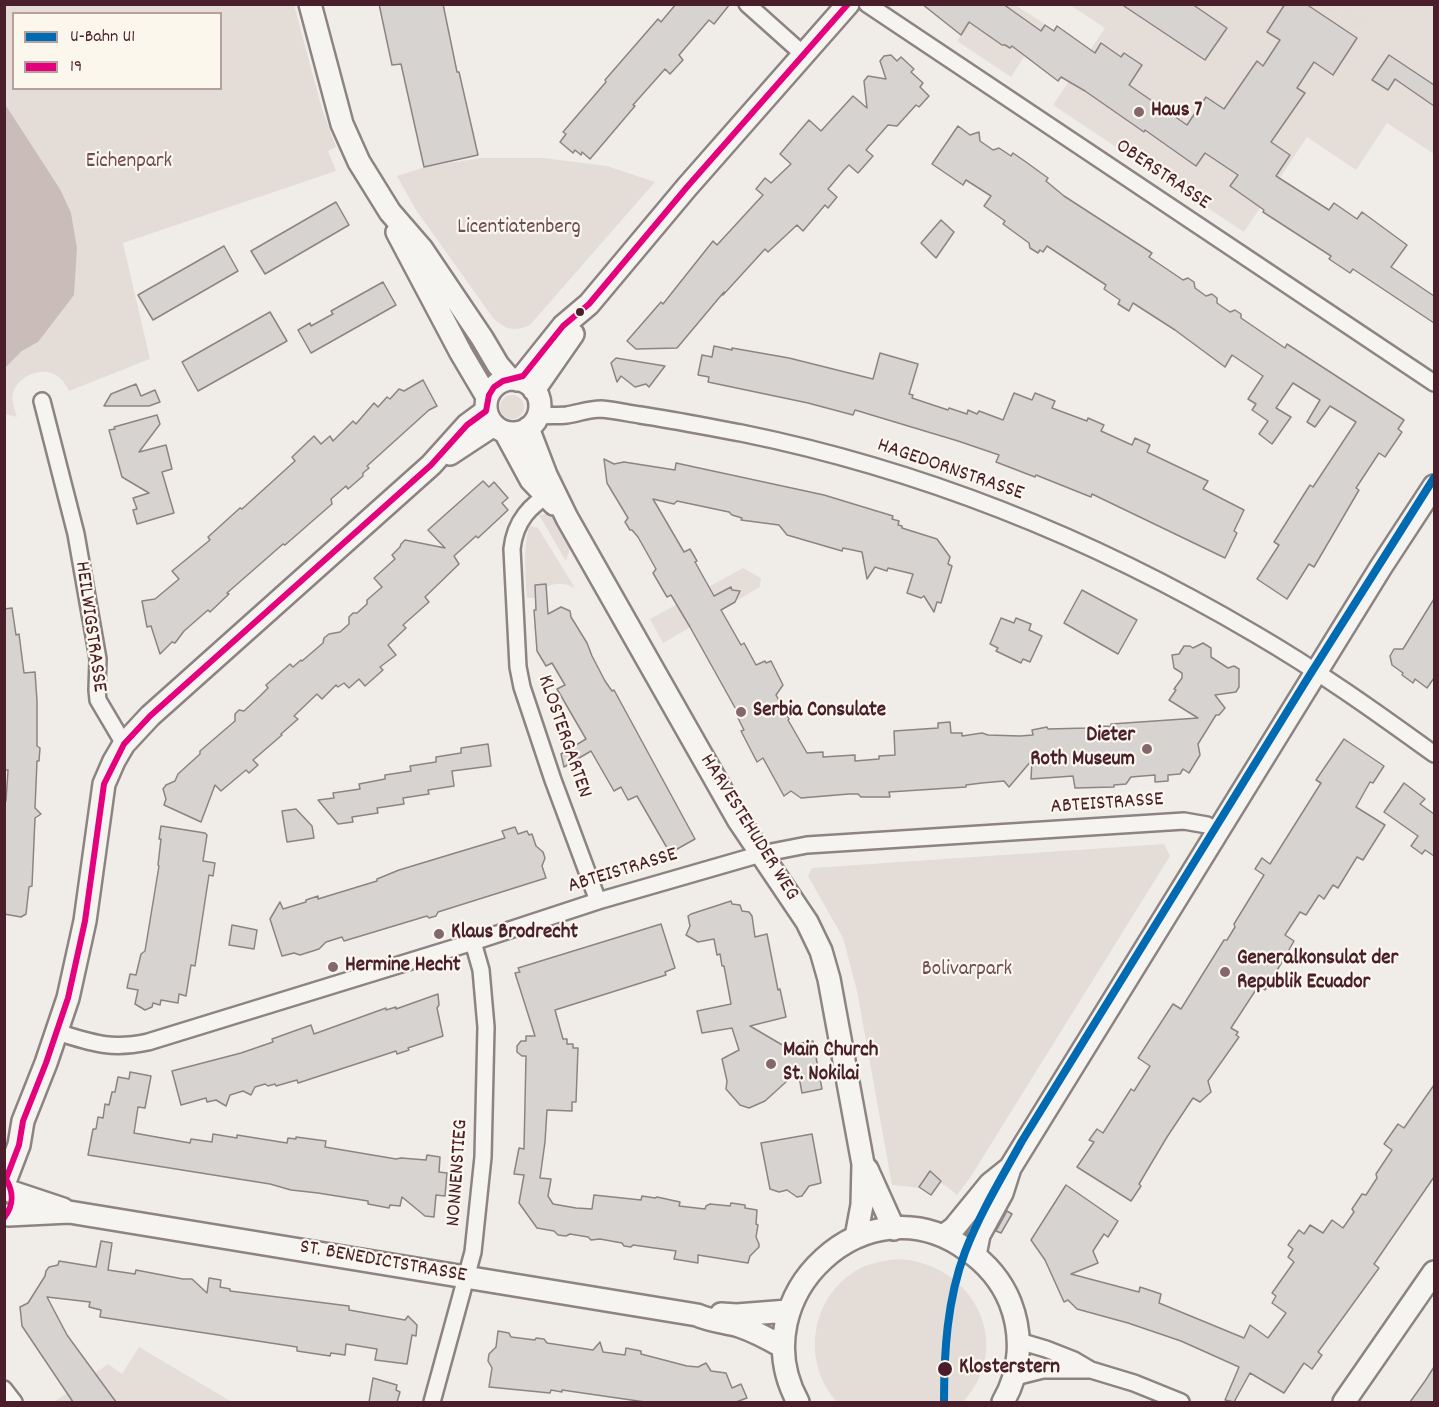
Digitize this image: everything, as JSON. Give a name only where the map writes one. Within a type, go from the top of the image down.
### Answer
[{"type":"street","name":"HARVESTEHUDER WEG","points":[[310,4],[342,124],[359,162],[390,212],[422,249],[498,365],[539,401],[533,422],[549,493]]},
{"type":"street","points":[[747,4],[804,55]]},
{"type":"street","points":[[493,416],[496,385],[520,383],[573,334],[589,304],[687,187],[848,4]]},
{"type":"street","name":"OBERSTRASSE","points":[[867,4],[1434,383]]},
{"type":"street","name":"HARVESTEHUDER WEG","points":[[390,212],[406,251],[493,416],[513,443],[526,474],[549,493],[567,518],[733,811],[796,904],[821,951],[829,979],[863,1164],[862,1205],[856,1237]]},
{"type":"street","name":"HEILWIGSTRASSE","points":[[42,401],[75,534],[98,659],[98,700],[124,744]]},
{"type":"street","name":"HAGEDORNSTRASSE","points":[[533,422],[600,409],[788,443],[905,476],[1053,530],[1125,564],[1257,635],[1434,754]]},
{"type":"street","points":[[493,416],[517,433],[533,422]]},
{"type":"street","points":[[6,1217],[12,1204],[8,1183],[23,1121],[68,998],[85,921],[101,796],[108,772],[124,744],[150,716],[431,465],[467,425],[493,416]]},
{"type":"street","points":[[975,1255],[979,1235],[1002,1193],[1010,1168],[1389,554],[1434,486]]},
{"type":"street","name":"KLOSTERGARTEN","points":[[549,493],[525,513],[513,539],[518,667],[530,716],[598,901]]},
{"type":"street","name":"ABTEISTRASSE","points":[[57,1032],[110,1047],[148,1042],[598,901],[739,859],[807,845],[1184,821],[1207,825],[1218,830]]},
{"type":"street","name":"NONNENSTIEG","points":[[432,1402],[473,1252],[482,1165],[486,1065],[484,998],[481,970],[473,942]]},
{"type":"street","points":[[4,1146],[23,1121]]},
{"type":"street","name":"HARVESTEHUDER WEG","points":[[863,1164],[894,1229]]},
{"type":"street","points":[[943,1236],[954,1228],[990,1184],[1010,1168]]},
{"type":"street","name":"ST. BENEDICTSTRASSE","points":[[8,1183],[69,1212],[697,1315],[712,1322],[736,1325],[783,1347]]},
{"type":"street","name":"ST. BENEDICTSTRASSE","points":[[6,1217],[69,1212]]},
{"type":"street","points":[[798,1402],[787,1377],[783,1347],[788,1311],[802,1282],[832,1250],[856,1237],[875,1231],[894,1229],[926,1231],[943,1236],[975,1255],[995,1275],[1007,1296],[1016,1320],[1018,1341],[1015,1377],[1003,1402]]},
{"type":"street","points":[[1344,1402],[1434,1272]]},
{"type":"street","name":"ST. BENEDICTSTRASSE","points":[[697,1315],[788,1311]]},
{"type":"street","points":[[1018,1341],[1046,1349],[1074,1360],[1091,1370],[1134,1383],[1181,1402]]},
{"type":"street","points":[[1015,1377],[1043,1370],[1091,1370]]},
{"type":"street","points":[[4,1389],[14,1402]]},
{"type":"shaded area","points":[[982,5],[1015,5],[1045,24],[1011,77],[957,41]]},
{"type":"shaded area","points":[[1070,5],[1434,5],[1434,154],[1387,123],[1356,170],[1307,137],[1244,232],[1053,105],[1105,28]]},
{"type":"shaded area","points":[[5,104],[60,189],[71,213],[77,248],[74,295],[38,342],[22,351],[5,368]]},
{"type":"shaded area","points":[[743,568],[761,578],[760,587],[663,643],[650,619]]},
{"type":"shaded area","points":[[139,1347],[232,1402],[54,1402],[108,1364],[122,1374]]},
{"type":"green space","name":"Eichenpark","points":[[4,5],[294,5],[322,109],[336,147],[328,151],[336,171],[123,243],[150,359],[69,391],[62,380],[48,372],[27,376],[16,386],[13,393],[17,417],[5,414],[5,368],[22,351],[38,342],[60,189],[5,104]]},
{"type":"green space","points":[[1324,5],[1349,5],[1370,18],[1362,30]]},
{"type":"green space","name":"Licentiatenberg","points":[[480,158],[544,158],[607,166],[655,182],[530,325],[510,329],[493,318],[416,210],[397,176],[425,167]]},
{"type":"green space","points":[[512,395],[517,396],[523,402],[523,412],[517,418],[512,419],[507,418],[501,412],[500,407],[501,402],[507,396]]},
{"type":"green space","points":[[547,514],[559,523],[571,545],[566,561],[539,515]]},
{"type":"green space","points":[[529,527],[538,528],[575,588],[553,584],[543,589],[535,598],[527,598],[525,554]]},
{"type":"green space","name":"Bolivarpark","points":[[1164,844],[1170,856],[970,1178],[957,1195],[928,1176],[920,1188],[892,1185],[857,991],[843,938],[808,876],[812,868]]},
{"type":"green space","points":[[897,1259],[924,1264],[947,1275],[965,1291],[978,1310],[985,1332],[986,1356],[978,1380],[963,1402],[837,1402],[826,1386],[818,1368],[815,1350],[816,1332],[829,1297],[841,1282],[857,1270],[871,1264]]},
{"type":"building","points":[[379,4],[443,4],[478,155],[424,167],[401,64],[392,65]]},
{"type":"building","points":[[676,4],[730,4],[714,24],[709,20],[679,55],[683,60],[670,74],[665,69],[590,159],[582,152],[581,155],[575,150],[573,153],[560,142],[566,134],[563,132],[658,19],[661,22]]},
{"type":"building","points":[[922,4],[1003,4],[1041,31],[1045,25],[1054,31],[1057,26],[1095,53],[1101,43],[1121,57],[1124,53],[1142,65],[1129,85],[1187,125],[1206,97],[1224,109],[1257,61],[1263,66],[1280,40],[1267,32],[1285,4],[1306,4],[1357,38],[1333,75],[1314,62],[1297,88],[1305,93],[1271,142],[1290,155],[1276,176],[1329,210],[1334,203],[1357,219],[1362,212],[1407,245],[1391,267],[1434,296],[1434,323],[1353,269],[1350,273],[1329,259],[1331,256],[1263,212],[1264,210],[1230,186],[1238,175],[1205,153],[1196,166],[1085,91],[1061,77],[1058,81],[1012,46],[1010,48],[1002,45],[969,22],[961,35]]},
{"type":"building","points":[[1121,4],[1192,4],[1227,28],[1205,60]]},
{"type":"building","points":[[891,55],[897,61],[901,57],[914,69],[911,72],[923,83],[920,87],[929,96],[919,107],[916,105],[897,126],[888,125],[866,150],[873,156],[858,173],[849,165],[844,170],[828,189],[837,197],[828,208],[825,205],[803,231],[797,225],[768,252],[765,249],[723,295],[724,292],[677,348],[636,349],[627,341],[661,302],[663,304],[713,241],[717,245],[763,195],[756,189],[765,178],[771,183],[791,164],[780,154],[809,120],[821,131],[853,96],[867,108],[864,81],[868,76],[886,79],[880,61],[884,56]]},
{"type":"building","points":[[1389,55],[1434,85],[1434,106],[1395,79],[1388,90],[1372,80]]},
{"type":"building","points":[[958,126],[970,135],[979,132],[980,141],[993,150],[999,148],[1011,156],[1013,153],[1048,178],[1046,181],[1064,196],[1152,253],[1149,257],[1183,280],[1188,278],[1194,282],[1195,288],[1206,296],[1212,294],[1217,298],[1217,303],[1230,312],[1235,310],[1241,314],[1241,318],[1285,348],[1287,344],[1404,420],[1398,429],[1402,432],[1385,457],[1379,453],[1356,488],[1359,490],[1314,567],[1309,564],[1287,599],[1257,579],[1279,545],[1274,542],[1303,496],[1310,485],[1313,487],[1356,422],[1330,406],[1315,427],[1307,422],[1320,400],[1293,383],[1276,408],[1291,417],[1272,444],[1259,434],[1268,421],[1252,410],[1256,404],[1248,399],[1263,376],[1232,355],[1225,367],[1175,330],[1133,303],[1129,311],[1118,304],[1120,300],[1104,289],[1106,285],[1047,246],[1043,252],[1040,250],[1038,253],[1030,248],[1029,243],[1003,224],[1005,221],[984,206],[991,196],[966,180],[963,185],[932,164]]},
{"type":"building","points":[[336,202],[349,225],[265,274],[251,251]]},
{"type":"building","points":[[941,220],[954,232],[936,258],[921,243]]},
{"type":"building","points":[[224,246],[238,271],[153,320],[138,295]]},
{"type":"building","points":[[383,282],[396,305],[311,353],[298,330],[333,314],[331,311]]},
{"type":"building","points":[[270,312],[287,341],[198,391],[182,362]]},
{"type":"building","points":[[714,346],[789,358],[873,379],[880,353],[918,364],[909,394],[913,395],[912,398],[948,410],[949,408],[967,414],[968,410],[977,414],[979,411],[1003,420],[1014,393],[1032,400],[1035,393],[1055,401],[1052,408],[1104,425],[1101,431],[1132,445],[1135,438],[1150,445],[1147,452],[1208,481],[1203,489],[1244,510],[1234,531],[1237,533],[1225,558],[1092,494],[1091,497],[996,462],[999,455],[958,441],[855,410],[853,415],[708,382],[709,377],[698,375],[702,355],[712,357]]},
{"type":"building","points":[[616,358],[665,366],[649,387],[646,384],[635,387],[621,376],[617,382],[611,363]]},
{"type":"building","points":[[423,380],[437,406],[429,410],[367,466],[369,468],[363,476],[348,489],[346,486],[331,499],[332,504],[285,545],[283,544],[227,593],[229,594],[210,612],[208,610],[184,631],[175,643],[172,642],[160,654],[151,626],[147,627],[142,601],[155,599],[179,579],[172,571],[210,540],[208,537],[295,461],[292,457],[314,436],[321,444],[330,436],[333,441],[353,421],[356,424],[374,403],[378,407],[399,389],[404,391]]},
{"type":"building","points":[[136,384],[141,396],[155,390],[160,402],[149,406],[104,406],[111,394]]},
{"type":"building","points":[[157,415],[160,424],[139,452],[166,445],[172,469],[162,472],[174,513],[137,524],[133,510],[137,509],[133,498],[149,493],[122,477],[109,430]]},
{"type":"building","points":[[604,459],[614,464],[624,462],[675,470],[676,463],[824,495],[893,516],[892,519],[899,521],[898,525],[902,528],[937,539],[950,557],[948,564],[952,566],[941,603],[937,602],[934,612],[924,596],[921,598],[907,593],[913,574],[875,567],[867,579],[862,552],[843,548],[842,551],[787,535],[779,525],[741,520],[742,518],[729,512],[677,501],[674,504],[653,499],[684,552],[690,549],[714,596],[731,587],[732,590],[740,591],[735,602],[721,610],[741,645],[744,643],[756,665],[771,661],[783,685],[776,695],[807,753],[823,752],[823,757],[855,755],[855,761],[879,759],[879,756],[895,755],[894,731],[938,728],[938,723],[950,722],[951,733],[962,733],[962,736],[982,733],[1020,736],[1033,735],[1032,730],[1047,727],[1048,729],[1087,728],[1111,726],[1111,724],[1198,718],[1169,700],[1182,678],[1182,673],[1174,668],[1172,655],[1179,654],[1184,646],[1193,648],[1203,643],[1211,648],[1211,657],[1228,668],[1234,666],[1239,669],[1239,687],[1236,692],[1215,695],[1225,708],[1219,715],[1216,715],[1198,744],[1200,755],[1189,773],[1183,769],[1180,774],[1168,775],[1168,781],[1155,782],[1155,775],[1131,777],[1126,784],[1114,785],[1114,787],[1075,788],[1073,776],[1031,779],[1032,760],[1009,787],[1004,781],[966,785],[966,787],[889,792],[890,797],[861,797],[858,794],[849,794],[801,798],[791,791],[784,796],[763,758],[757,762],[741,731],[744,730],[737,716],[738,713],[671,595],[667,597],[653,573],[656,569],[638,537],[625,522],[628,518],[607,483]]},
{"type":"building","points":[[483,481],[489,487],[494,482],[508,498],[502,503],[508,510],[478,538],[476,536],[454,556],[459,564],[425,597],[429,602],[403,625],[406,628],[388,645],[396,655],[380,667],[383,670],[365,686],[359,679],[349,688],[344,683],[338,687],[336,685],[322,699],[317,694],[294,716],[298,719],[253,760],[258,765],[249,773],[246,770],[221,791],[215,785],[201,822],[164,805],[166,799],[163,789],[166,785],[175,781],[178,774],[200,754],[200,751],[235,721],[235,714],[239,710],[244,711],[268,688],[266,685],[290,664],[293,667],[302,661],[323,643],[324,638],[329,634],[340,632],[349,624],[349,617],[367,604],[367,600],[382,587],[374,578],[395,559],[392,555],[405,540],[445,548],[428,530]]},
{"type":"building","points":[[546,584],[548,614],[561,607],[570,611],[605,681],[612,691],[614,690],[695,839],[670,853],[637,796],[628,800],[621,787],[614,791],[591,751],[564,767],[561,754],[586,739],[557,689],[565,685],[552,663],[546,666],[537,651],[535,585]]},
{"type":"building","points":[[1082,590],[1137,620],[1118,654],[1064,623]]},
{"type":"building","points":[[1434,599],[1434,678],[1427,688],[1415,679],[1413,683],[1402,675],[1403,673],[1392,665],[1390,656],[1394,649],[1403,649]]},
{"type":"building","points":[[12,608],[16,635],[19,634],[24,673],[35,672],[37,746],[40,748],[39,761],[37,761],[35,808],[41,814],[35,818],[32,886],[29,887],[26,914],[21,917],[4,914],[4,801],[6,801],[8,770],[4,770],[4,609]]},
{"type":"building","points":[[1001,618],[1014,623],[1016,618],[1031,624],[1029,630],[1042,636],[1030,662],[1023,659],[1021,663],[996,651],[998,648],[990,644]]},
{"type":"building","points":[[1344,739],[1384,766],[1373,783],[1370,782],[1356,807],[1385,825],[1363,860],[1357,857],[1338,888],[1333,885],[1324,899],[1319,895],[1306,915],[1300,912],[1285,935],[1294,941],[1282,962],[1265,990],[1259,985],[1231,1028],[1238,1032],[1236,1035],[1239,1037],[1208,1081],[1211,1092],[1200,1102],[1193,1098],[1167,1137],[1131,1201],[1077,1167],[1094,1142],[1089,1140],[1097,1129],[1103,1133],[1131,1089],[1134,1091],[1150,1066],[1138,1058],[1173,1004],[1181,1009],[1224,940],[1227,940],[1235,927],[1234,924],[1264,875],[1255,869],[1262,858],[1270,864],[1321,783],[1316,780]]},
{"type":"building","points":[[488,744],[491,766],[452,771],[454,786],[428,790],[429,794],[403,798],[404,804],[377,808],[378,813],[352,817],[353,822],[338,824],[318,800],[334,798],[333,793],[360,789],[359,784],[385,779],[385,775],[411,771],[410,766],[436,762],[436,757],[461,753],[461,748]]},
{"type":"building","points":[[1404,783],[1425,799],[1420,804],[1434,814],[1434,856],[1425,850],[1422,854],[1411,846],[1418,836],[1384,812]]},
{"type":"building","points":[[296,809],[312,826],[314,838],[287,842],[282,811]]},
{"type":"building","points":[[161,826],[205,833],[207,835],[203,861],[215,863],[213,876],[209,875],[195,966],[191,965],[186,996],[179,994],[178,1003],[161,1000],[160,1005],[153,1003],[152,1007],[145,1010],[135,1004],[138,990],[127,988],[130,974],[136,975],[141,954],[145,951],[159,866]]},
{"type":"building","points":[[515,827],[518,834],[527,831],[529,835],[532,834],[536,846],[543,852],[545,858],[542,866],[546,878],[438,912],[436,916],[429,918],[427,916],[344,941],[342,937],[326,942],[319,949],[300,955],[294,953],[282,956],[270,919],[280,902],[283,909],[318,896],[318,899],[377,881],[399,870],[505,838],[502,831]]},
{"type":"building","points":[[731,901],[732,904],[740,905],[742,911],[749,912],[752,916],[755,937],[767,934],[786,1017],[750,1026],[784,1046],[813,1041],[822,1089],[802,1093],[798,1071],[765,1101],[749,1108],[740,1105],[726,1089],[727,1081],[722,1059],[739,1050],[732,1028],[702,1033],[697,1011],[731,1004],[724,966],[722,966],[720,954],[717,955],[714,939],[698,942],[686,935],[690,926],[688,916]]},
{"type":"building","points":[[661,924],[675,968],[665,972],[666,975],[555,1010],[563,1039],[567,1039],[567,1044],[573,1044],[573,1048],[578,1048],[576,1102],[572,1102],[572,1111],[547,1110],[540,1178],[551,1179],[548,1196],[553,1204],[576,1208],[592,1209],[594,1195],[641,1200],[642,1196],[657,1197],[680,1202],[679,1206],[705,1209],[710,1204],[745,1205],[745,1208],[757,1210],[756,1237],[759,1244],[748,1263],[698,1255],[698,1263],[674,1259],[676,1251],[633,1245],[624,1246],[622,1243],[600,1239],[591,1240],[588,1237],[570,1234],[558,1235],[554,1231],[537,1228],[519,1203],[524,1175],[514,1174],[519,1148],[524,1149],[526,1056],[517,1052],[517,1046],[521,1041],[526,1041],[526,1036],[535,1036],[515,973],[520,972],[518,968]]},
{"type":"building","points":[[232,925],[257,930],[254,949],[229,945]]},
{"type":"building","points":[[438,994],[437,1008],[443,1036],[397,1054],[396,1051],[298,1083],[297,1080],[276,1086],[265,1084],[255,1087],[251,1095],[243,1091],[230,1095],[226,1106],[216,1100],[207,1102],[206,1098],[181,1105],[172,1071],[241,1053],[311,1025],[314,1034],[386,1008],[386,1010],[396,1007],[396,1009]]},
{"type":"building","points":[[130,1072],[151,1076],[145,1108],[138,1107],[134,1133],[190,1143],[191,1139],[212,1142],[213,1134],[237,1138],[237,1135],[287,1143],[288,1138],[296,1139],[296,1137],[326,1141],[325,1147],[396,1159],[426,1160],[427,1155],[440,1157],[439,1172],[447,1173],[445,1196],[436,1195],[434,1217],[425,1216],[402,1197],[400,1206],[390,1205],[389,1208],[368,1204],[368,1201],[88,1155],[93,1129],[96,1129],[98,1117],[103,1118],[105,1104],[109,1105],[118,1077],[129,1079]]},
{"type":"building","points":[[1434,1085],[1434,1177],[1374,1264],[1379,1268],[1318,1352],[1322,1355],[1312,1369],[1304,1363],[1284,1393],[1250,1373],[1234,1402],[1225,1400],[1239,1367],[1181,1341],[1077,1309],[1068,1300],[1064,1302],[1045,1260],[1031,1240],[1066,1185],[1118,1221],[1108,1237],[1104,1234],[1093,1251],[1098,1263],[1071,1274],[1139,1292],[1140,1287],[1161,1294],[1159,1303],[1244,1338],[1250,1325],[1268,1338],[1286,1313],[1272,1303],[1276,1296],[1272,1293],[1294,1262],[1288,1257],[1293,1249],[1288,1245],[1299,1230],[1304,1234],[1310,1225],[1323,1233],[1332,1220],[1343,1228],[1354,1212],[1352,1209],[1362,1194],[1366,1195],[1377,1178],[1376,1174],[1392,1150],[1384,1144],[1398,1124],[1404,1128]]},
{"type":"building","points":[[812,1134],[821,1183],[809,1186],[802,1196],[797,1197],[787,1190],[779,1192],[770,1189],[761,1143]]},
{"type":"building","points":[[930,1171],[941,1181],[931,1195],[919,1187]]},
{"type":"building","points":[[1007,1211],[1012,1214],[1001,1233],[996,1231]]},
{"type":"building","points":[[101,1241],[112,1243],[108,1270],[135,1274],[136,1270],[192,1279],[207,1293],[209,1278],[221,1280],[220,1287],[230,1289],[230,1291],[349,1306],[349,1310],[405,1320],[408,1316],[417,1325],[416,1336],[412,1335],[407,1364],[375,1360],[377,1349],[346,1344],[345,1355],[331,1353],[330,1356],[297,1351],[297,1347],[100,1317],[101,1310],[89,1307],[90,1302],[47,1297],[67,1335],[116,1402],[73,1402],[22,1326],[20,1307],[28,1303],[49,1267],[58,1265],[59,1261],[96,1267]]},
{"type":"building","points":[[498,1331],[509,1333],[511,1337],[544,1339],[547,1343],[593,1350],[600,1342],[603,1352],[625,1355],[626,1348],[687,1366],[698,1367],[706,1363],[711,1371],[726,1373],[732,1388],[741,1384],[747,1398],[736,1402],[645,1402],[562,1390],[562,1392],[551,1390],[550,1393],[489,1387],[492,1368],[488,1361],[489,1354],[496,1347]]},
{"type":"building","points":[[1434,1367],[1434,1402],[1410,1402],[1425,1381]]},
{"type":"building","points":[[373,1378],[397,1385],[396,1390],[400,1392],[397,1402],[369,1402]]},
{"type":"metro line","name":"U1","points":[[944,1402],[950,1307],[959,1270],[977,1223],[1022,1141],[1434,478]]},
{"type":"transit line","name":"19","points":[[4,1218],[12,1199],[6,1179],[19,1145],[23,1121],[68,998],[85,921],[104,784],[124,744],[150,716],[431,465],[467,425],[486,411],[489,395],[494,387],[503,381],[523,376],[563,326],[589,304],[687,187],[848,4]]},
{"type":"place","name":"Haus 7","points":[[1139,112]]},
{"type":"place","name":"Serbia Consulate","points":[[741,712]]},
{"type":"place","name":"Dieter Roth Museum","points":[[1147,749]]},
{"type":"place","name":"Klaus Brodrecht","points":[[439,934]]},
{"type":"place","name":"Hermine Hecht","points":[[333,967]]},
{"type":"place","name":"Generalkonsulat der Republik Ecuador","points":[[1225,972]]},
{"type":"place","name":"Main Church St. Nokilai","points":[[771,1064]]},
{"type":"place","name":"Klosterstern","points":[[945,1369]]}]
